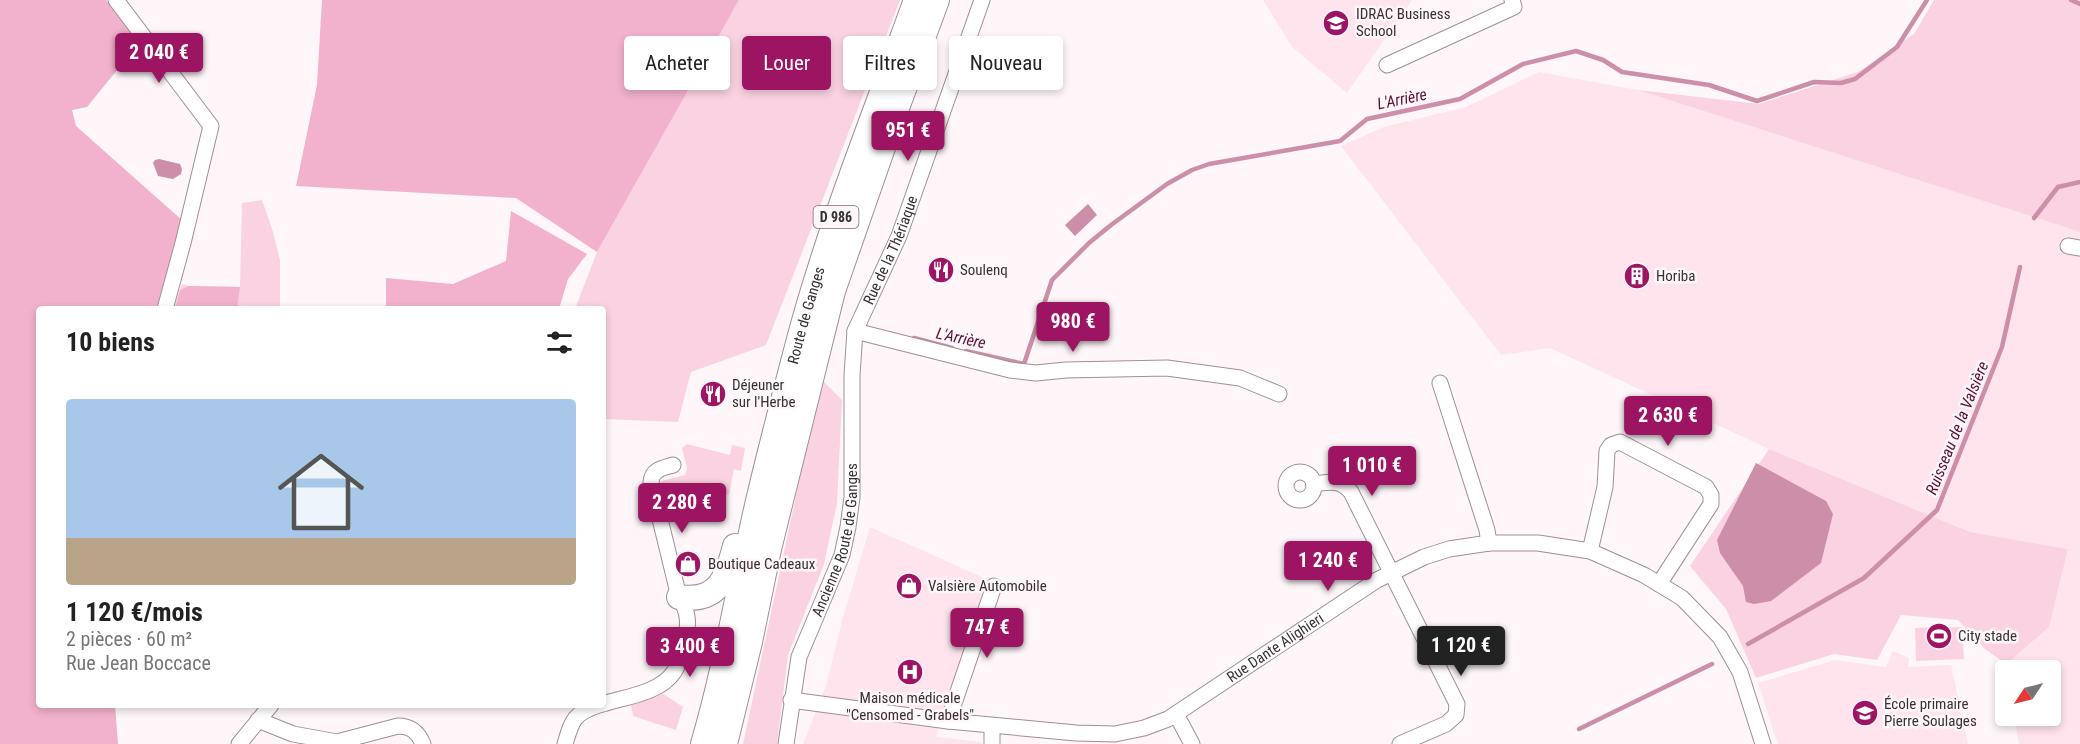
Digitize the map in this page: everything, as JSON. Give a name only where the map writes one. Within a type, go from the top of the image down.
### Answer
[{"type":"main road","name":"Route de Ganges","points":[[703,744],[733,623],[755,515],[798,342],[824,251],[916,0]]},
{"type":"main road","name":"Route de Ganges","points":[[725,744],[750,642],[769,549],[833,291],[937,0]]},
{"type":"main road","points":[[680,597],[701,598],[719,584],[728,572],[740,527],[755,515]]},
{"type":"street","points":[[116,0],[211,126],[166,306]]},
{"type":"street","name":"Rue de la Thériaque","points":[[855,331],[899,236],[982,0]]},
{"type":"street","points":[[1387,65],[1514,8],[1512,0]]},
{"type":"street","points":[[855,331],[1010,370],[1036,373],[1066,370],[1167,369],[1240,378],[1279,394]]},
{"type":"street","name":"Ancienne Route de Ganges","points":[[786,744],[799,657],[842,555],[848,527],[852,497],[852,375],[855,331]]},
{"type":"street","points":[[1440,383],[1487,530],[1489,543]]},
{"type":"street","points":[[1590,551],[1605,487],[1607,451],[1611,445],[1620,442],[1706,487],[1711,495],[1711,504],[1659,584]]},
{"type":"street","points":[[606,703],[646,691],[666,680],[675,671],[682,654],[688,621],[651,482],[652,475],[658,469],[674,465]]},
{"type":"street","points":[[1314,484],[1337,481],[1351,492],[1457,704],[1456,715],[1446,724],[1400,744]]},
{"type":"street","name":"Rue Dante Alighieri","points":[[791,700],[992,726],[1115,734],[1143,728],[1168,719],[1390,573],[1449,549],[1489,543],[1538,543],[1590,551],[1659,584],[1682,598],[1726,645],[1740,672],[1763,744]]},
{"type":"street","points":[[948,721],[994,586]]},
{"type":"street","points":[[239,744],[268,708]]},
{"type":"street","points":[[565,744],[570,726],[578,714],[589,708]]},
{"type":"street","points":[[1176,714],[1192,744]]},
{"type":"street","points":[[258,720],[293,734],[337,742],[405,726],[417,733],[423,744]]},
{"type":"street","points":[[992,726],[992,744]]},
{"type":"shaded area","points":[[0,0],[106,0],[139,43],[87,107],[72,110],[76,126],[183,221],[160,306],[36,306],[36,708],[115,708],[118,744],[0,744]]},
{"type":"shaded area","points":[[322,0],[739,0],[719,36],[624,36],[624,90],[688,90],[597,252],[516,198],[296,186],[317,85]]},
{"type":"shaded area","points":[[739,0],[900,0],[886,36],[843,36],[843,90],[865,90],[766,345],[691,372],[678,422],[606,419],[606,306],[576,306],[597,252],[688,90],[730,90],[730,36],[719,36]]},
{"type":"shaded area","name":"IDRAC Business School","points":[[1263,0],[1412,0],[1347,93],[1292,47]]},
{"type":"shaded area","points":[[1934,0],[2080,0],[2080,232],[1638,90],[1759,104],[1858,72],[1914,34]]},
{"type":"shaded area","points":[[1539,72],[1638,90],[2080,232],[2080,744],[2019,744],[2016,726],[2061,726],[2061,660],[2011,660],[2049,627],[2068,549],[1970,532],[1769,449],[1550,348],[1501,355],[1341,146],[1384,127],[1466,107]]},
{"type":"shaded area","points":[[159,159],[180,164],[181,174],[173,179],[158,176],[153,163]]},
{"type":"shaded area","points":[[262,200],[280,260],[280,306],[174,306],[182,284],[240,287],[242,203]]},
{"type":"shaded area","points":[[1088,204],[1097,215],[1075,236],[1065,225]]},
{"type":"shaded area","points":[[511,211],[587,254],[568,279],[560,306],[386,306],[386,278],[453,284],[506,261]]},
{"type":"shaded area","points":[[188,286],[240,287],[237,306],[176,306],[180,290]]},
{"type":"shaded area","points":[[821,379],[842,400],[837,503],[824,564],[788,655],[777,744],[743,744]]},
{"type":"shaded area","points":[[687,444],[730,455],[732,445],[745,448],[741,471],[734,469],[729,495],[714,492],[694,494],[688,497],[679,510],[682,516],[667,520],[659,486],[662,481],[685,475],[687,468],[682,448]]},
{"type":"shaded area","points":[[1769,449],[1970,532],[2068,549],[2049,627],[2011,660],[2000,660],[1985,649],[1958,620],[1901,615],[1877,660],[1834,654],[1756,678],[1726,609],[1690,566]]},
{"type":"shaded area","points":[[1756,463],[1826,501],[1833,514],[1821,563],[1771,601],[1754,604],[1746,602],[1743,586],[1720,553],[1717,540]]},
{"type":"shaded area","points":[[870,527],[991,581],[945,704],[936,737],[981,742],[981,744],[803,744],[826,686],[842,621]]},
{"type":"shaded area","name":"City stade","points":[[1962,627],[1964,659],[1916,661],[1915,628]]},
{"type":"shaded area","name":"École primaire Pierre Soulages","points":[[1893,651],[1909,658],[1908,667],[1951,665],[1968,744],[1778,744],[1758,683],[1835,660],[1886,667]]},
{"type":"shaded area","points":[[662,693],[683,707],[676,730],[633,716],[631,705]]},
{"type":"waterway","name":"L'Arrière","points":[[966,351],[1024,364],[1052,280],[1089,243],[1111,225],[1167,184],[1192,170],[1209,164],[1340,141],[1367,119],[1460,99],[1523,64],[1576,51],[1603,60],[1622,72],[1709,85],[1757,101],[1814,82],[1841,83],[1855,79],[1897,47],[1927,0]]},
{"type":"waterway","name":"L'Arrière","points":[[2071,0],[2080,4]]},
{"type":"waterway","name":"Ruisseau de la Valsière","points":[[2034,218],[2058,187],[2080,182]]},
{"type":"waterway","name":"Ruisseau de la Valsière","points":[[1748,644],[1864,578],[1937,510],[2002,347],[2020,267]]},
{"type":"waterway","name":"L'Arrière","points":[[914,338],[952,348]]},
{"type":"waterway","name":"Ruisseau de la Valsière","points":[[1579,729],[1712,664]]},
{"type":"place","name":"IDRAC Business School","points":[[1336,23]]},
{"type":"place","name":"Soulenq","points":[[941,270]]},
{"type":"place","name":"Horiba","points":[[1637,276]]},
{"type":"place","name":"Déjeuner sur l'Herbe","points":[[713,394]]},
{"type":"place","name":"Boutique Cadeaux","points":[[688,564]]},
{"type":"place","name":"Valsière Automobile","points":[[909,586]]},
{"type":"place","name":"City stade","points":[[1939,636]]},
{"type":"place","name":"Maison médicale \"Censomed - Grabels\"","points":[[910,672]]},
{"type":"place","name":"École primaire Pierre Soulages","points":[[1865,713]]}]
